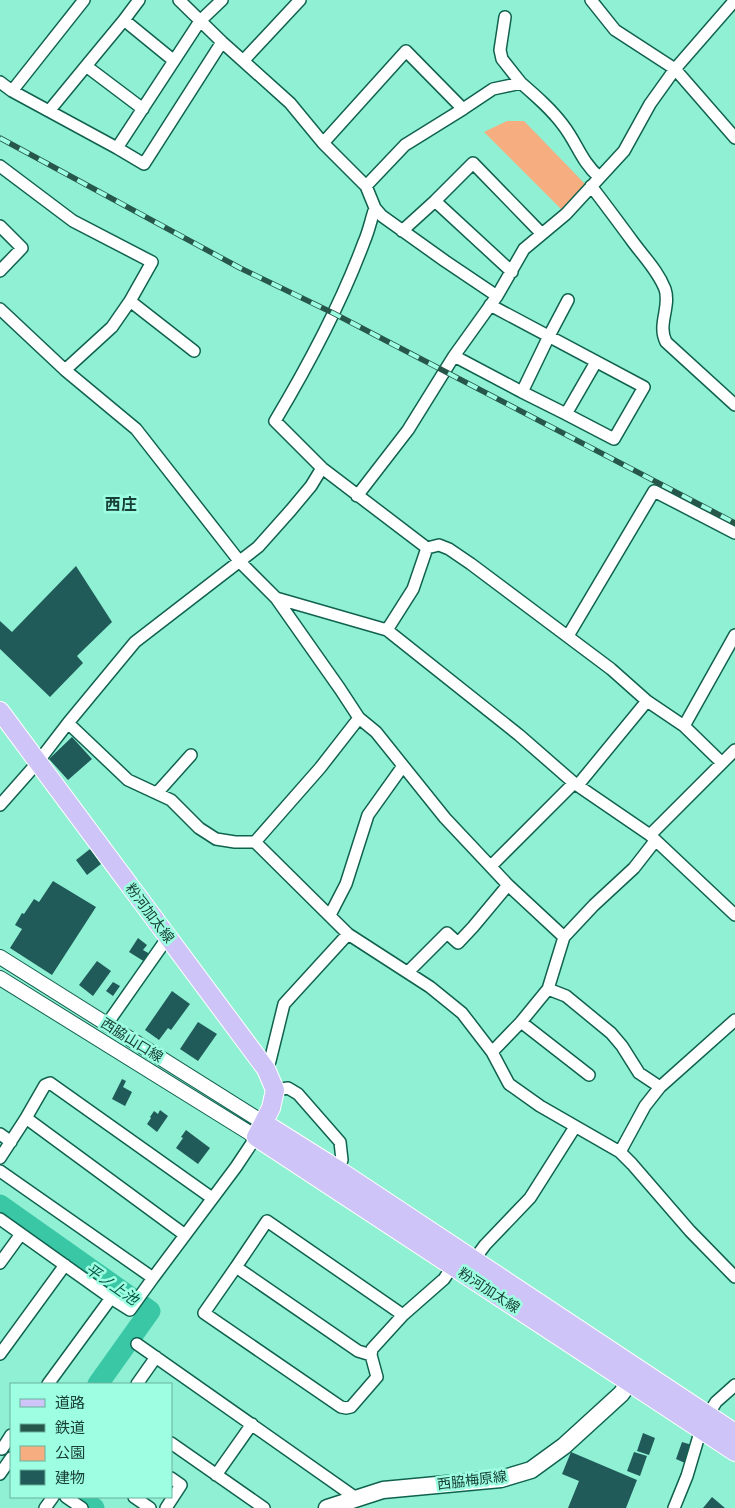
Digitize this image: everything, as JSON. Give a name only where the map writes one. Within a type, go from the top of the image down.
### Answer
[{"type":"main road","name":"粉河加太線","points":[[0,711],[266,1069],[275,1090]]},
{"type":"main road","points":[[260,1130],[270,1108],[275,1090]]},
{"type":"main road","name":"粉河加太線","points":[[260,1130],[337,1169],[463,1259],[634,1376],[705,1422],[735,1452]]},
{"type":"main road","name":"粉河加太線","points":[[260,1130],[463,1259]]},
{"type":"main road","name":"西脇梅原線","points":[[327,1508],[383,1490],[501,1479],[531,1470],[564,1446],[621,1394],[634,1376]]},
{"type":"main road","name":"粉河加太線","points":[[705,1422],[735,1433]]},
{"type":"street","points":[[12,91],[84,0]]},
{"type":"street","points":[[49,111],[139,0]]},
{"type":"street","points":[[179,0],[222,42],[290,103],[323,143],[366,186],[375,208],[382,216],[494,301],[549,336],[644,387],[614,439],[454,356]]},
{"type":"street","points":[[117,148],[200,21],[222,0]]},
{"type":"street","points":[[243,61],[300,0]]},
{"type":"street","points":[[591,0],[616,30],[675,69],[735,138]]},
{"type":"street","points":[[357,496],[408,430],[454,356],[494,301],[524,250],[566,214],[624,152],[650,104],[675,69],[734,0]]},
{"type":"street","points":[[505,17],[500,50],[502,58],[520,84],[542,102],[564,126],[595,181],[658,274],[666,292],[663,330],[666,342],[735,405]]},
{"type":"street","points":[[124,20],[174,60]]},
{"type":"street","points":[[0,82],[12,91],[144,164],[222,42]]},
{"type":"street","points":[[323,143],[406,51],[463,109]]},
{"type":"street","points":[[86,66],[143,109]]},
{"type":"street","points":[[366,186],[405,145],[493,89],[520,84]]},
{"type":"street","points":[[402,231],[473,163],[542,234]]},
{"type":"street","points":[[0,166],[73,221],[152,262],[130,301],[112,327],[65,370]]},
{"type":"street","points":[[435,201],[512,272]]},
{"type":"street","points":[[375,208],[365,240],[333,313],[299,381],[275,421],[322,468],[427,548]]},
{"type":"street","points":[[0,226],[22,248],[0,270]]},
{"type":"street","points":[[522,392],[568,300]]},
{"type":"street","points":[[130,301],[194,351]]},
{"type":"street","points":[[0,310],[65,370],[136,429],[240,562],[276,598],[359,718],[376,732],[445,818],[508,885],[564,938]]},
{"type":"street","points":[[566,414],[596,362]]},
{"type":"street","points":[[0,805],[38,762],[135,642],[258,547],[311,486],[322,468]]},
{"type":"street","points":[[568,636],[654,491],[735,533]]},
{"type":"street","points":[[427,548],[439,545],[449,549],[611,669],[647,701],[684,726],[722,762]]},
{"type":"street","points":[[387,630],[413,588],[427,548]]},
{"type":"street","points":[[276,598],[387,630],[519,735],[576,784],[653,838],[735,915]]},
{"type":"street","points":[[684,726],[735,635]]},
{"type":"street","points":[[490,866],[576,784],[647,701]]},
{"type":"street","points":[[255,842],[320,768],[359,718]]},
{"type":"street","points":[[68,723],[128,780],[171,800],[199,828],[216,839],[235,842],[255,842],[348,934],[430,987],[462,1013],[492,1052],[509,1084],[540,1106],[620,1152],[690,1231],[735,1277]]},
{"type":"street","points":[[492,1052],[521,1022],[548,989],[564,938],[594,905],[634,868],[653,838],[735,750]]},
{"type":"street","points":[[157,793],[191,756]]},
{"type":"street","points":[[330,915],[346,884],[368,814],[403,766]]},
{"type":"street","points":[[408,972],[447,933],[458,942],[508,885]]},
{"type":"street","points":[[266,1069],[270,1061],[284,1004],[348,934]]},
{"type":"street","points":[[107,1024],[168,936]]},
{"type":"street","name":"西脇山口線","points":[[0,957],[107,1024],[260,1130]]},
{"type":"street","name":"西脇山口線","points":[[0,978],[260,1130]]},
{"type":"street","points":[[548,989],[566,996],[610,1033],[622,1046],[639,1073],[660,1087]]},
{"type":"street","points":[[620,1152],[645,1106],[660,1087],[735,1020]]},
{"type":"street","points":[[521,1022],[589,1074]]},
{"type":"street","points":[[0,1158],[45,1086],[50,1083],[212,1198]]},
{"type":"street","points":[[275,1090],[288,1088],[298,1094],[340,1142],[342,1160],[337,1169]]},
{"type":"street","points":[[26,1118],[185,1235]]},
{"type":"street","points":[[404,1315],[267,1221],[204,1313],[341,1407],[351,1407],[377,1376],[371,1355],[372,1349],[404,1315],[463,1259],[485,1245],[530,1198],[575,1127]]},
{"type":"street","points":[[0,1219],[130,1310],[236,1167],[260,1130]]},
{"type":"street","points":[[0,1134],[11,1142]]},
{"type":"street","points":[[0,1171],[153,1278]]},
{"type":"street","points":[[0,1263],[21,1234]]},
{"type":"street","points":[[0,1354],[65,1265]]},
{"type":"street","points":[[236,1267],[358,1352],[371,1355]]},
{"type":"street","points":[[49,1383],[111,1298]]},
{"type":"street","points":[[137,1344],[356,1498]]},
{"type":"street","points":[[138,1383],[156,1357]]},
{"type":"street","points":[[674,1508],[705,1422],[716,1402],[735,1385]]},
{"type":"street","points":[[216,1475],[252,1424]]},
{"type":"street","points":[[0,1474],[10,1438]]},
{"type":"street","points":[[172,1444],[264,1508]]},
{"type":"street","points":[[166,1508],[181,1485],[172,1479]]},
{"type":"street","points":[[67,1498],[82,1508]]},
{"type":"street","points":[[135,1498],[150,1508]]},
{"type":"green space","points":[[507,121],[524,121],[587,186],[563,211],[484,132]]},
{"type":"building","points":[[76,566],[112,622],[77,656],[83,663],[50,697],[0,649],[0,621],[12,632]]},
{"type":"building","points":[[72,737],[92,759],[68,780],[49,759]]},
{"type":"building","points":[[90,849],[101,864],[87,875],[76,860]]},
{"type":"building","points":[[53,881],[96,907],[52,975],[10,948],[22,929],[15,925],[22,913],[24,914],[34,899],[39,902]]},
{"type":"building","points":[[138,938],[147,945],[143,950],[150,954],[145,962],[129,952]]},
{"type":"building","points":[[97,961],[111,971],[93,996],[79,985]]},
{"type":"building","points":[[113,982],[120,986],[113,996],[106,991]]},
{"type":"building","points":[[172,991],[190,1004],[171,1030],[168,1028],[159,1040],[145,1030]]},
{"type":"building","points":[[198,1022],[217,1034],[198,1061],[180,1049]]},
{"type":"building","points":[[122,1079],[126,1081],[123,1087],[132,1092],[125,1106],[112,1099]]},
{"type":"building","points":[[160,1110],[168,1116],[157,1132],[147,1124],[154,1111],[158,1114]]},
{"type":"building","points":[[186,1130],[210,1148],[198,1164],[176,1148]]},
{"type":"building","points":[[643,1433],[655,1438],[649,1455],[637,1451]]},
{"type":"building","points":[[682,1442],[692,1445],[685,1463],[676,1459]]},
{"type":"building","points":[[571,1452],[637,1480],[626,1508],[568,1508],[579,1481],[562,1474]]},
{"type":"building","points":[[634,1452],[647,1456],[640,1476],[627,1471]]},
{"type":"building","points":[[712,1497],[725,1508],[703,1508]]},
{"type":"waterway","name":"平ノ上池","points":[[0,1205],[150,1311],[99,1383]]},
{"type":"waterway","name":"平ノ上池","points":[[79,1498],[94,1508]]},
{"type":"railway","points":[[0,138],[240,268],[333,313],[735,523]]},
{"type":"district","name":"西庄","points":[[121,504]]}]
